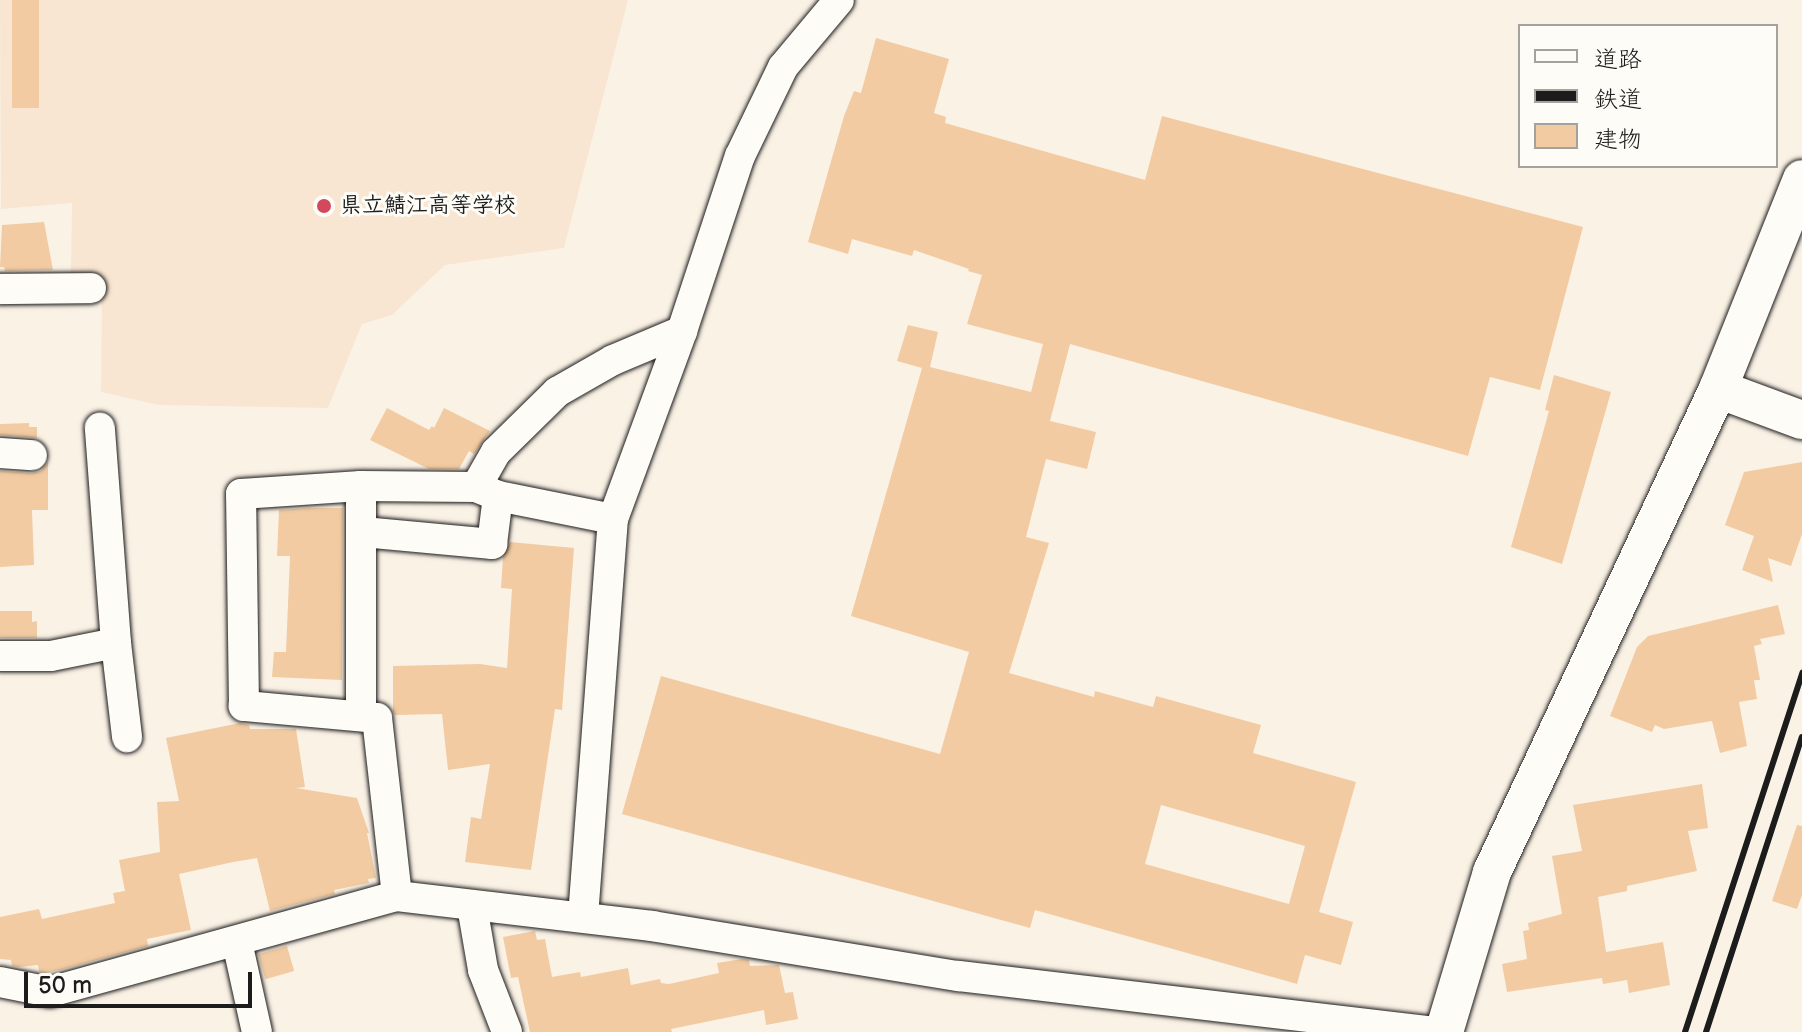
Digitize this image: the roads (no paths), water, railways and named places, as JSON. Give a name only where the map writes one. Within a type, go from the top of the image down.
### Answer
[{"type":"street","points":[[583,917],[613,519],[682,331],[740,156],[783,67],[839,0]]},
{"type":"street","points":[[1444,1032],[1492,872],[1718,389],[1802,179]]},
{"type":"street","points":[[0,289],[91,288]]},
{"type":"street","points":[[363,532],[492,544],[487,491],[496,452],[557,392],[613,360],[682,331]]},
{"type":"street","points":[[1718,389],[1802,420]]},
{"type":"street","points":[[100,428],[116,643],[127,737]]},
{"type":"street","points":[[0,453],[32,455]]},
{"type":"street","points":[[397,896],[377,718],[244,706],[241,494],[361,486],[487,491],[613,519]]},
{"type":"street","points":[[361,486],[361,716]]},
{"type":"street","points":[[0,656],[51,656],[116,643]]},
{"type":"street","points":[[0,982],[50,992],[397,896],[583,917],[768,943],[959,976],[1435,1032]]},
{"type":"street","points":[[472,906],[483,970],[507,1032]]},
{"type":"street","points":[[237,942],[257,1032]]},
{"type":"railway","points":[[1685,1032],[1802,673]]},
{"type":"railway","points":[[1706,1032],[1802,737]]},
{"type":"place","name":"県立鯖江高等学校","points":[[324,206]]}]
